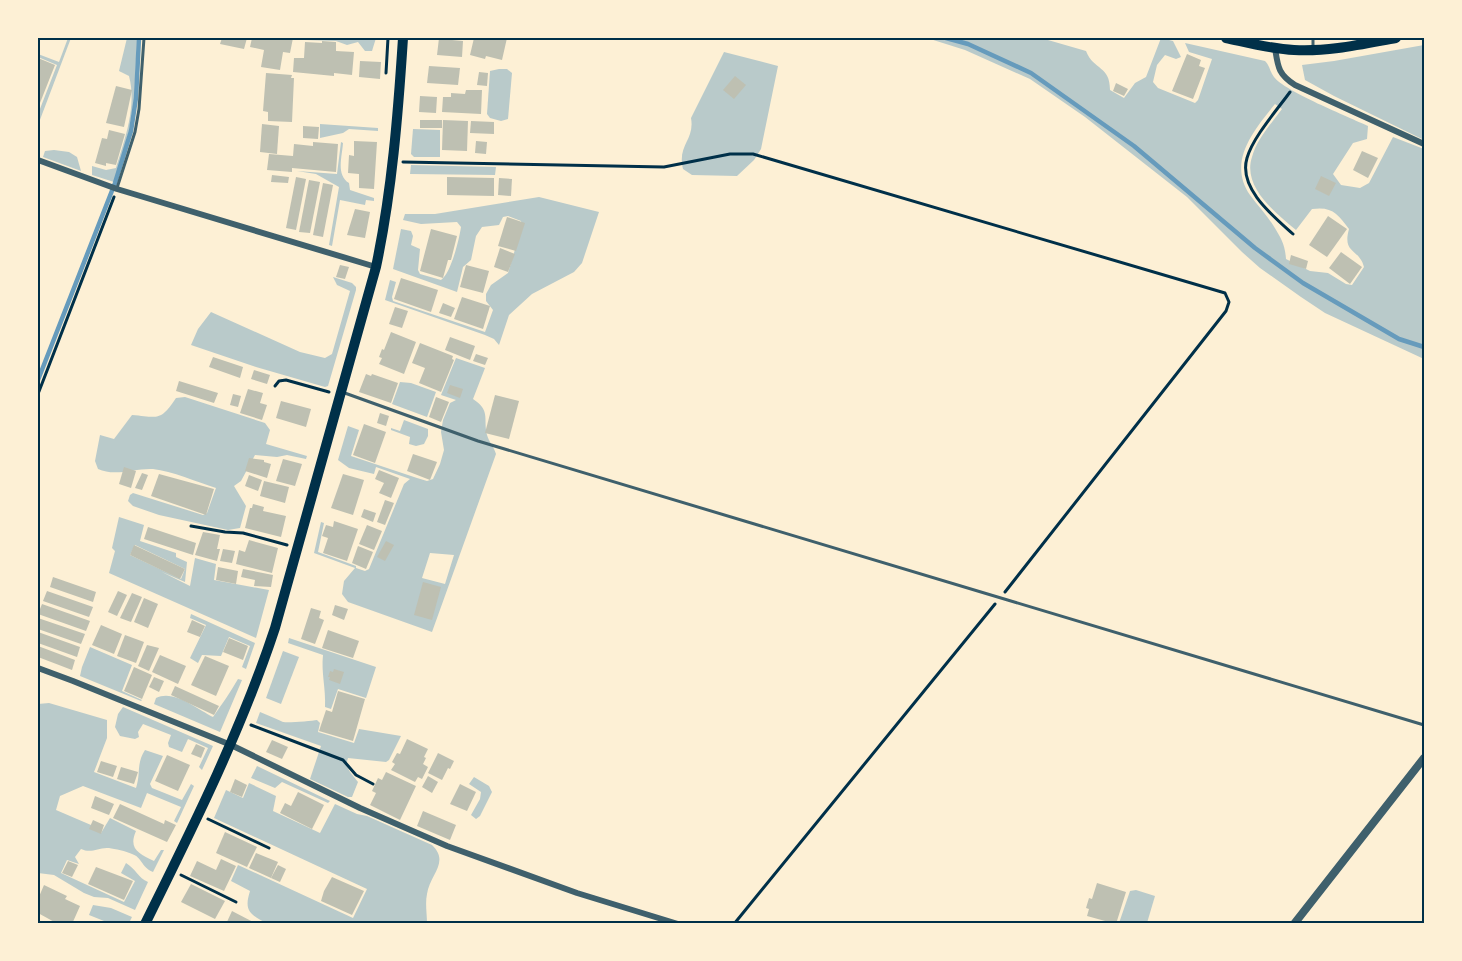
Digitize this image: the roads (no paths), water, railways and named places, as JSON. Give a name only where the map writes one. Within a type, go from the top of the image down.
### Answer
[{"type":"main road","points":[[144,924],[231,745],[259,675],[297,548],[376,267],[386,219],[394,162],[403,38]]},
{"type":"main road","points":[[1226,38],[1275,48],[1312,50],[1396,38]]},
{"type":"street","points":[[1275,48],[1279,71],[1295,85],[1425,144]]},
{"type":"street","points":[[38,160],[117,189],[376,267]]},
{"type":"street","points":[[38,668],[231,745],[360,808],[447,846],[578,893],[678,924]]},
{"type":"street","points":[[1294,924],[1425,758]]},
{"type":"lane","points":[[117,189],[135,132],[139,110],[144,38]]},
{"type":"lane","points":[[1312,50],[1313,38]]},
{"type":"lane","points":[[340,393],[478,441],[1425,725]]},
{"type":"waterway","points":[[38,380],[115,183],[131,131],[136,98],[139,38]]},
{"type":"waterway","points":[[946,38],[968,44],[1031,73],[1134,146],[1255,248],[1303,283],[1399,339],[1424,347]]}]
